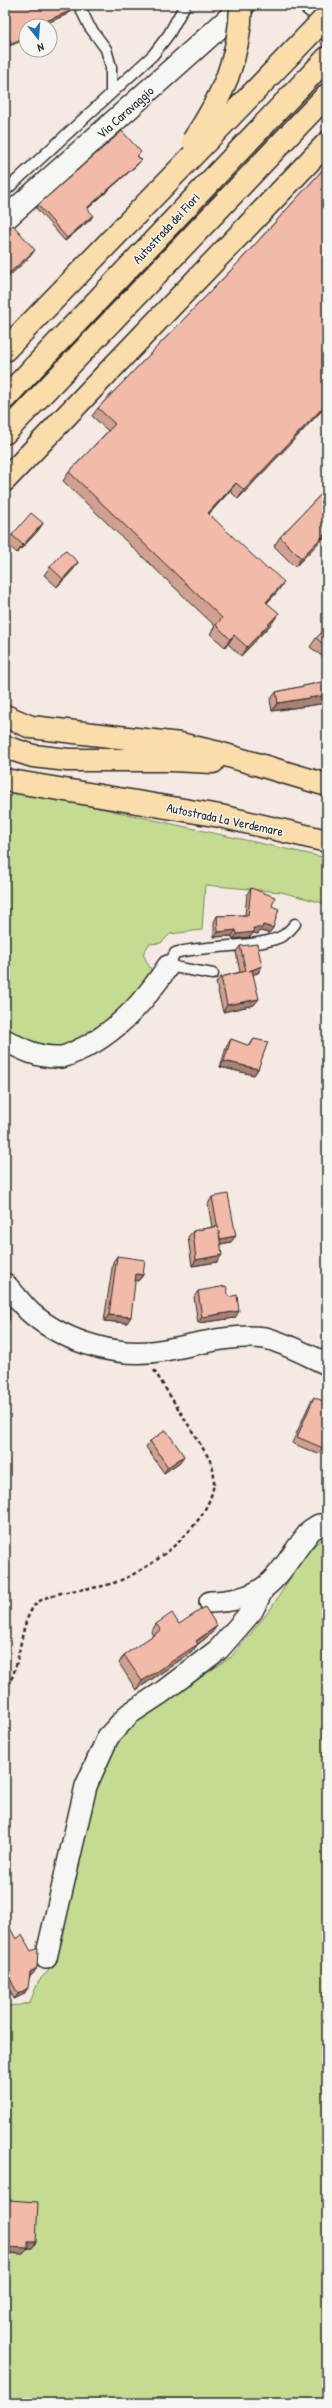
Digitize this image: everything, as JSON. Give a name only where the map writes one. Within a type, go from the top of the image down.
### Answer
[{"type":"highway","points":[[149,201],[189,146],[220,98],[234,62],[239,36],[241,5]]},
{"type":"highway","points":[[5,350],[327,17]]},
{"type":"highway","name":"Autostrada dei Fiori","points":[[5,398],[327,58]]},
{"type":"highway","name":"Autostrada dei Fiori","points":[[5,433],[327,95]]},
{"type":"highway","points":[[5,480],[327,142]]},
{"type":"highway","points":[[5,716],[31,727],[180,744],[276,769],[327,785]]},
{"type":"highway","points":[[5,747],[33,756],[68,760],[171,760],[224,763],[276,769]]},
{"type":"highway","points":[[5,766],[123,799]]},
{"type":"highway","points":[[5,780],[123,799]]},
{"type":"highway","name":"Autostrada La Verdemare","points":[[123,799],[220,816],[327,842]]},
{"type":"street","name":"Via Caravaggio","points":[[5,219],[244,5]]},
{"type":"street","points":[[310,5],[327,17]]},
{"type":"street","points":[[5,1040],[27,1052],[40,1055],[62,1057],[82,1049],[104,1038],[128,1015],[146,997],[168,966]]},
{"type":"street","points":[[5,1284],[31,1313],[70,1338],[106,1349],[142,1353],[219,1339],[266,1338],[327,1364]]},
{"type":"street","points":[[210,1602],[225,1602],[263,1589],[277,1578],[311,1530],[319,1525],[327,1525]]},
{"type":"street","points":[[46,1958],[86,1786],[108,1737],[130,1714],[161,1693],[219,1649],[252,1611],[263,1589]]},
{"type":"lane","points":[[79,5],[89,26],[106,49],[112,67],[111,92]]},
{"type":"lane","points":[[5,191],[153,55],[169,34],[185,5]]},
{"type":"lane","points":[[212,974],[168,966],[175,953],[202,947],[265,942],[284,935],[295,924]]},
{"type":"path","points":[[5,1692],[14,1673],[28,1621],[35,1605],[57,1594],[104,1586],[128,1579],[183,1539],[204,1513],[214,1482],[213,1468],[205,1451],[142,1353]]},
{"type":"green space","points":[[5,790],[77,803],[327,858],[327,904],[281,892],[205,885],[202,930],[170,934],[161,943],[149,944],[143,954],[153,974],[133,999],[102,1027],[57,1050],[44,1051],[5,1033]]},
{"type":"green space","points":[[325,1536],[327,1536],[327,2403],[5,2403],[5,2006],[20,2005],[30,2002],[39,1980],[53,1966],[83,1828],[110,1747],[132,1723],[231,1657],[270,1610],[306,1553]]},
{"type":"building","points":[[5,5],[68,5],[70,11],[53,18],[18,18],[18,40],[11,43],[5,29]]},
{"type":"building","points":[[122,131],[141,152],[137,156],[142,160],[87,208],[93,215],[67,238],[38,205]]},
{"type":"building","points":[[327,165],[327,403],[244,490],[236,483],[208,513],[267,569],[269,568],[284,582],[266,602],[279,613],[247,647],[234,635],[230,639],[216,625],[222,618],[69,472],[115,424],[98,408],[239,262]]},
{"type":"building","points":[[13,225],[35,250],[5,277],[5,232]]},
{"type":"building","points":[[327,488],[327,532],[301,558],[280,537]]},
{"type":"building","points":[[31,513],[43,523],[23,545],[12,535]]},
{"type":"building","points":[[65,550],[78,562],[63,579],[50,567]]},
{"type":"building","points":[[327,628],[327,647],[316,638]]},
{"type":"building","points":[[327,681],[327,695],[278,703],[276,692]]},
{"type":"building","points":[[251,888],[275,897],[272,906],[279,909],[273,928],[263,925],[262,928],[253,928],[254,932],[237,934],[236,930],[218,932],[217,916],[248,915]]},
{"type":"building","points":[[257,944],[262,966],[249,971],[252,970],[259,999],[227,1005],[221,977],[246,971],[240,946]]},
{"type":"building","points":[[231,1039],[250,1046],[254,1039],[268,1042],[258,1069],[224,1061]]},
{"type":"building","points":[[228,1194],[236,1236],[220,1239],[212,1197]]},
{"type":"building","points":[[218,1226],[222,1255],[196,1260],[193,1231]]},
{"type":"building","points":[[117,1256],[145,1260],[143,1275],[136,1274],[131,1317],[109,1315]]},
{"type":"building","points":[[226,1286],[229,1297],[237,1295],[239,1311],[202,1317],[198,1291]]},
{"type":"building","points":[[5,1295],[8,1299],[10,1317],[5,1330]]},
{"type":"building","points":[[314,1397],[327,1403],[327,1439],[323,1448],[297,1437]]},
{"type":"building","points":[[166,1430],[184,1456],[168,1467],[150,1441]]},
{"type":"building","points":[[205,1607],[217,1626],[196,1641],[198,1644],[142,1681],[124,1655],[161,1630],[156,1624],[172,1613],[179,1624]]},
{"type":"building","points":[[10,1928],[16,1939],[22,1935],[31,1951],[38,1948],[37,1968],[30,1972],[28,1988],[18,1994],[5,1969],[5,1931]]},
{"type":"building","points":[[8,2200],[38,2202],[36,2242],[28,2242],[28,2248],[6,2247]]}]
